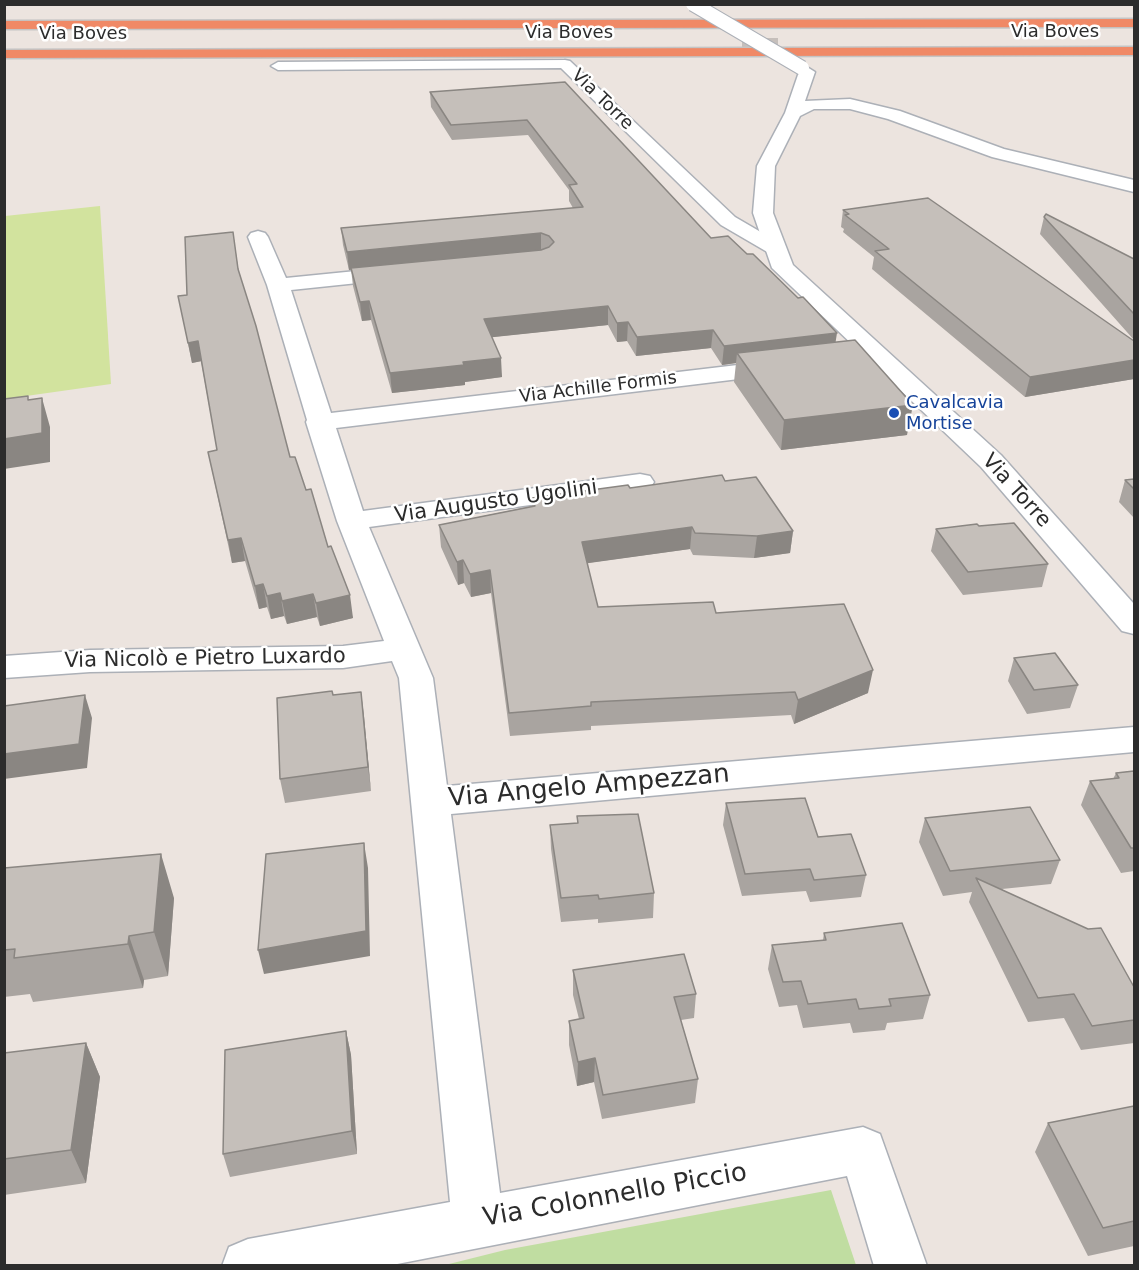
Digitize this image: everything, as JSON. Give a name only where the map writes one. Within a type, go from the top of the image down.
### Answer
[{"type":"highway","points":[[4,15],[1134,13]]},
{"type":"highway","points":[[4,25],[1134,23]]},
{"type":"highway","name":"Via Boves","points":[[783,45],[1134,44]]},
{"type":"highway","name":"Via Boves","points":[[4,46],[742,45]]},
{"type":"highway","name":"Via Boves","points":[[4,54],[1134,51]]},
{"type":"street","points":[[693,4],[809,72],[793,113],[766,166],[763,213],[779,259]]},
{"type":"street","name":"Via Torre","points":[[278,66],[565,64],[728,221],[779,259],[877,356],[990,461],[1134,624]]},
{"type":"street","points":[[836,87],[894,115],[998,153],[1134,186]]},
{"type":"street","points":[[793,113],[811,104],[825,102],[850,104],[894,115]]},
{"type":"street","points":[[258,237],[278,285],[319,422],[352,521],[416,678],[429,802]]},
{"type":"street","points":[[278,285],[427,270]]},
{"type":"street","points":[[844,360],[877,356]]},
{"type":"street","name":"Via Achille Formis","points":[[319,422],[802,365]]},
{"type":"street","name":"Via Augusto Ugolini","points":[[352,521],[640,482]]},
{"type":"street","name":"Via Nicolò e Pietro Luxardo","points":[[4,667],[90,661],[343,657],[405,649]]},
{"type":"street","name":"Via Angelo Ampezzan","points":[[478,1222],[429,802],[1134,739]]},
{"type":"street","name":"Via Colonnello Piccio","points":[[248,1266],[864,1150],[901,1266]]},
{"type":"green space","points":[[100,206],[111,384],[5,399],[5,216]]},
{"type":"green space","points":[[831,1190],[856,1265],[445,1265],[505,1250]]},
{"type":"building","points":[[565,82],[711,238],[728,236],[747,254],[753,254],[798,298],[803,297],[837,333],[724,346],[713,330],[637,337],[628,322],[617,323],[608,306],[484,319],[501,358],[463,362],[464,365],[390,373],[369,301],[360,302],[351,268],[541,250],[554,242],[549,236],[541,233],[347,252],[341,228],[583,207],[569,185],[577,184],[527,120],[451,125],[430,92]]},
{"type":"building","points":[[928,198],[1134,341],[1134,360],[1030,377],[875,251],[889,249],[845,215],[849,214],[843,210]]},
{"type":"building","points":[[1046,214],[1134,259],[1134,314],[1044,217]]},
{"type":"building","points":[[233,232],[238,269],[256,326],[290,457],[295,457],[306,490],[311,489],[328,547],[331,546],[350,595],[316,603],[313,594],[282,601],[280,593],[267,596],[263,584],[255,586],[241,538],[228,540],[208,452],[217,450],[198,341],[188,343],[178,296],[187,295],[185,237]]},
{"type":"building","points":[[855,340],[913,405],[784,420],[737,353]]},
{"type":"building","points":[[28,396],[28,400],[42,398],[42,433],[4,439],[4,399]]},
{"type":"building","points":[[722,475],[725,481],[756,477],[793,531],[757,536],[695,533],[692,527],[582,542],[598,607],[713,602],[716,613],[844,604],[873,670],[798,700],[795,692],[591,702],[591,706],[509,713],[490,570],[470,574],[463,560],[457,562],[439,525],[535,506],[532,498],[628,485],[630,488]]},
{"type":"building","points":[[1134,479],[1134,489],[1125,480]]},
{"type":"building","points":[[1014,523],[1048,564],[968,572],[936,529],[977,524],[979,526]]},
{"type":"building","points":[[1055,653],[1078,685],[1034,690],[1014,658]]},
{"type":"building","points":[[332,691],[333,695],[361,692],[368,767],[280,779],[277,698]]},
{"type":"building","points":[[85,695],[79,744],[4,754],[4,706]]},
{"type":"building","points":[[1134,771],[1134,848],[1131,848],[1090,781],[1119,778],[1116,773]]},
{"type":"building","points":[[805,798],[818,837],[851,834],[866,875],[814,880],[810,869],[745,874],[726,803]]},
{"type":"building","points":[[1030,807],[1060,860],[950,871],[925,818]]},
{"type":"building","points":[[638,814],[654,893],[599,899],[598,895],[561,898],[550,825],[578,823],[577,816]]},
{"type":"building","points":[[364,843],[366,931],[258,950],[266,854]]},
{"type":"building","points":[[161,854],[154,932],[129,936],[128,944],[14,958],[15,949],[4,950],[4,868]]},
{"type":"building","points":[[976,878],[1088,929],[1101,928],[1134,987],[1134,1020],[1092,1026],[1074,994],[1038,998]]},
{"type":"building","points":[[902,923],[930,995],[889,999],[891,1006],[859,1009],[856,999],[808,1004],[801,981],[783,982],[772,945],[826,940],[824,933]]},
{"type":"building","points":[[684,954],[696,994],[674,997],[698,1079],[603,1095],[595,1058],[578,1062],[569,1021],[584,1018],[573,970]]},
{"type":"building","points":[[346,1031],[352,1131],[223,1154],[225,1050]]},
{"type":"building","points":[[86,1043],[71,1150],[4,1159],[4,1053]]},
{"type":"building","points":[[1134,1106],[1134,1221],[1103,1228],[1048,1123]]},
{"type":"tunnel","points":[[742,45],[783,45]]},
{"type":"place","name":"Cavalcavia Mortise","points":[[894,413]]}]
